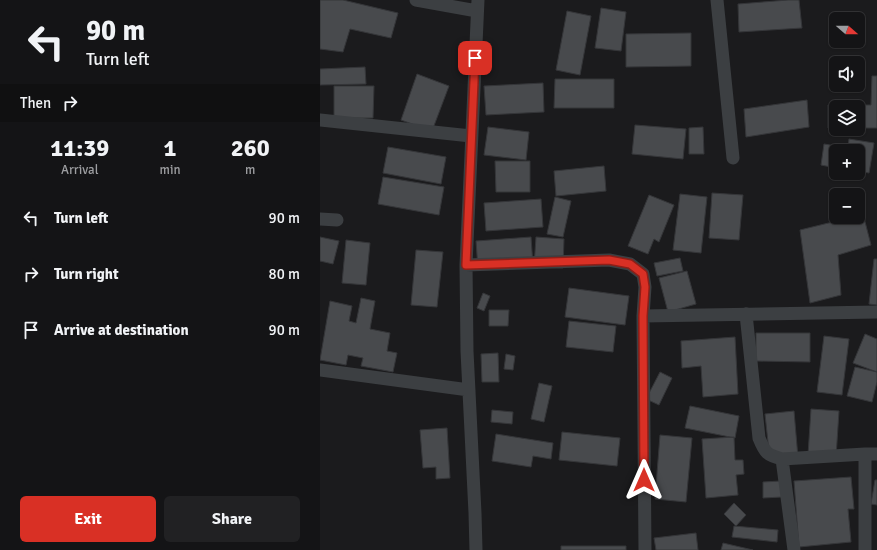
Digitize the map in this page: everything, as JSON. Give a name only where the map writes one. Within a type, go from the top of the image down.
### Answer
[{"type":"street","points":[[416,0],[477,6],[466,265],[466,351],[476,550]]},
{"type":"street","points":[[717,0],[733,158]]},
{"type":"street","points":[[320,120],[471,136]]},
{"type":"street","points":[[320,219],[337,220]]},
{"type":"street","points":[[466,265],[609,260],[630,264],[643,274],[645,287],[643,316],[645,550]]},
{"type":"street","points":[[643,316],[877,312]]},
{"type":"street","points":[[746,314],[759,438],[764,451],[773,457],[782,459],[871,454],[865,550]]},
{"type":"street","points":[[320,370],[469,390]]},
{"type":"street","points":[[782,459],[794,550]]},
{"type":"building","points":[[320,0],[343,0],[398,13],[391,38],[350,29],[343,52],[320,49]]},
{"type":"building","points":[[799,0],[802,28],[739,32],[738,4]]},
{"type":"building","points":[[601,8],[626,12],[621,51],[595,48]]},
{"type":"building","points":[[567,11],[591,16],[580,75],[556,70]]},
{"type":"building","points":[[691,33],[691,66],[626,67],[626,34]]},
{"type":"building","points":[[365,67],[366,84],[320,85],[320,69]]},
{"type":"building","points":[[417,74],[449,86],[432,131],[401,120]]},
{"type":"building","points":[[872,76],[877,76],[877,128],[865,128],[865,105],[871,105]]},
{"type":"building","points":[[555,79],[614,79],[614,108],[554,108]]},
{"type":"building","points":[[543,83],[544,112],[486,115],[484,86]]},
{"type":"building","points":[[334,86],[374,86],[373,118],[334,118]]},
{"type":"building","points":[[807,100],[809,127],[746,137],[744,109]]},
{"type":"building","points":[[829,105],[829,128],[828,128]]},
{"type":"building","points":[[635,125],[686,129],[683,159],[632,154]]},
{"type":"building","points":[[488,127],[529,132],[526,160],[484,155]]},
{"type":"building","points":[[703,127],[704,154],[689,154],[689,128]]},
{"type":"building","points":[[849,139],[874,143],[869,173],[865,172],[865,144],[848,144]]},
{"type":"building","points":[[824,144],[829,145],[829,167],[821,165]]},
{"type":"building","points":[[388,147],[446,157],[441,184],[383,173]]},
{"type":"building","points":[[495,161],[530,161],[530,192],[496,192]]},
{"type":"building","points":[[604,166],[606,191],[556,196],[554,171]]},
{"type":"building","points":[[383,177],[444,187],[439,215],[378,204]]},
{"type":"building","points":[[712,193],[743,195],[739,240],[709,238]]},
{"type":"building","points":[[680,194],[707,197],[701,253],[673,250]]},
{"type":"building","points":[[649,195],[674,205],[659,242],[654,239],[648,254],[628,246]]},
{"type":"building","points":[[555,197],[571,201],[563,237],[547,234]]},
{"type":"building","points":[[541,199],[543,227],[486,231],[484,203]]},
{"type":"building","points":[[865,222],[871,245],[838,255],[841,295],[810,303],[800,230],[829,223],[865,224]]},
{"type":"building","points":[[320,237],[339,241],[333,264],[320,261]]},
{"type":"building","points":[[531,237],[533,265],[478,269],[476,241]]},
{"type":"building","points":[[536,237],[564,239],[563,268],[534,267]]},
{"type":"building","points":[[346,240],[370,243],[366,285],[342,283]]},
{"type":"building","points":[[416,250],[443,252],[437,307],[411,305]]},
{"type":"building","points":[[680,258],[683,271],[657,276],[654,263]]},
{"type":"building","points":[[874,259],[877,259],[877,305],[869,304]]},
{"type":"building","points":[[687,271],[696,304],[668,312],[659,278]]},
{"type":"building","points":[[569,288],[629,296],[625,325],[565,317]]},
{"type":"building","points":[[483,293],[490,296],[484,311],[477,308]]},
{"type":"building","points":[[361,298],[375,301],[370,329],[390,333],[387,351],[397,353],[393,372],[361,366],[363,358],[348,355],[346,365],[320,360],[330,301],[352,306],[349,321],[356,323]]},
{"type":"building","points":[[489,310],[509,310],[508,326],[489,326]]},
{"type":"building","points":[[569,321],[616,326],[613,352],[566,347]]},
{"type":"building","points":[[756,333],[810,333],[810,362],[756,361]]},
{"type":"building","points":[[865,334],[877,339],[877,372],[853,363]]},
{"type":"building","points":[[824,336],[849,339],[842,395],[817,392]]},
{"type":"building","points":[[735,337],[738,394],[703,397],[701,366],[682,368],[681,341]]},
{"type":"building","points":[[498,353],[499,382],[482,382],[481,354]]},
{"type":"building","points":[[506,354],[515,356],[513,370],[504,369]]},
{"type":"building","points":[[855,367],[877,372],[877,382],[872,402],[847,396]]},
{"type":"building","points":[[660,372],[672,378],[659,405],[646,399]]},
{"type":"building","points":[[539,383],[552,386],[544,422],[531,419]]},
{"type":"building","points":[[690,406],[739,416],[735,438],[685,428]]},
{"type":"building","points":[[811,409],[839,411],[836,457],[808,455]]},
{"type":"building","points":[[492,410],[513,412],[512,424],[491,422]]},
{"type":"building","points":[[794,411],[798,458],[770,461],[765,414]]},
{"type":"building","points":[[447,428],[450,478],[436,479],[436,467],[423,468],[420,430]]},
{"type":"building","points":[[562,432],[620,438],[617,466],[559,460]]},
{"type":"building","points":[[496,434],[553,443],[551,459],[533,456],[531,467],[492,461]]},
{"type":"building","points":[[660,435],[692,438],[686,502],[655,499]]},
{"type":"building","points":[[734,437],[735,460],[743,460],[744,474],[736,475],[738,495],[706,498],[702,439]]},
{"type":"building","points":[[851,477],[854,509],[848,509],[851,542],[799,547],[794,481]]},
{"type":"building","points":[[875,480],[877,480],[877,505],[871,504]]},
{"type":"building","points":[[781,481],[782,497],[763,498],[763,482]]},
{"type":"building","points":[[734,503],[746,515],[736,526],[724,514]]},
{"type":"building","points":[[734,526],[778,530],[777,542],[732,537]]},
{"type":"building","points":[[696,533],[698,550],[656,550],[654,538]]},
{"type":"building","points":[[723,543],[753,550],[721,550]]},
{"type":"building","points":[[561,546],[626,546],[626,550],[561,550]]},
{"type":"route","points":[[475,58],[466,265],[609,260],[630,264],[643,274],[645,287],[643,316],[644,480]]}]
